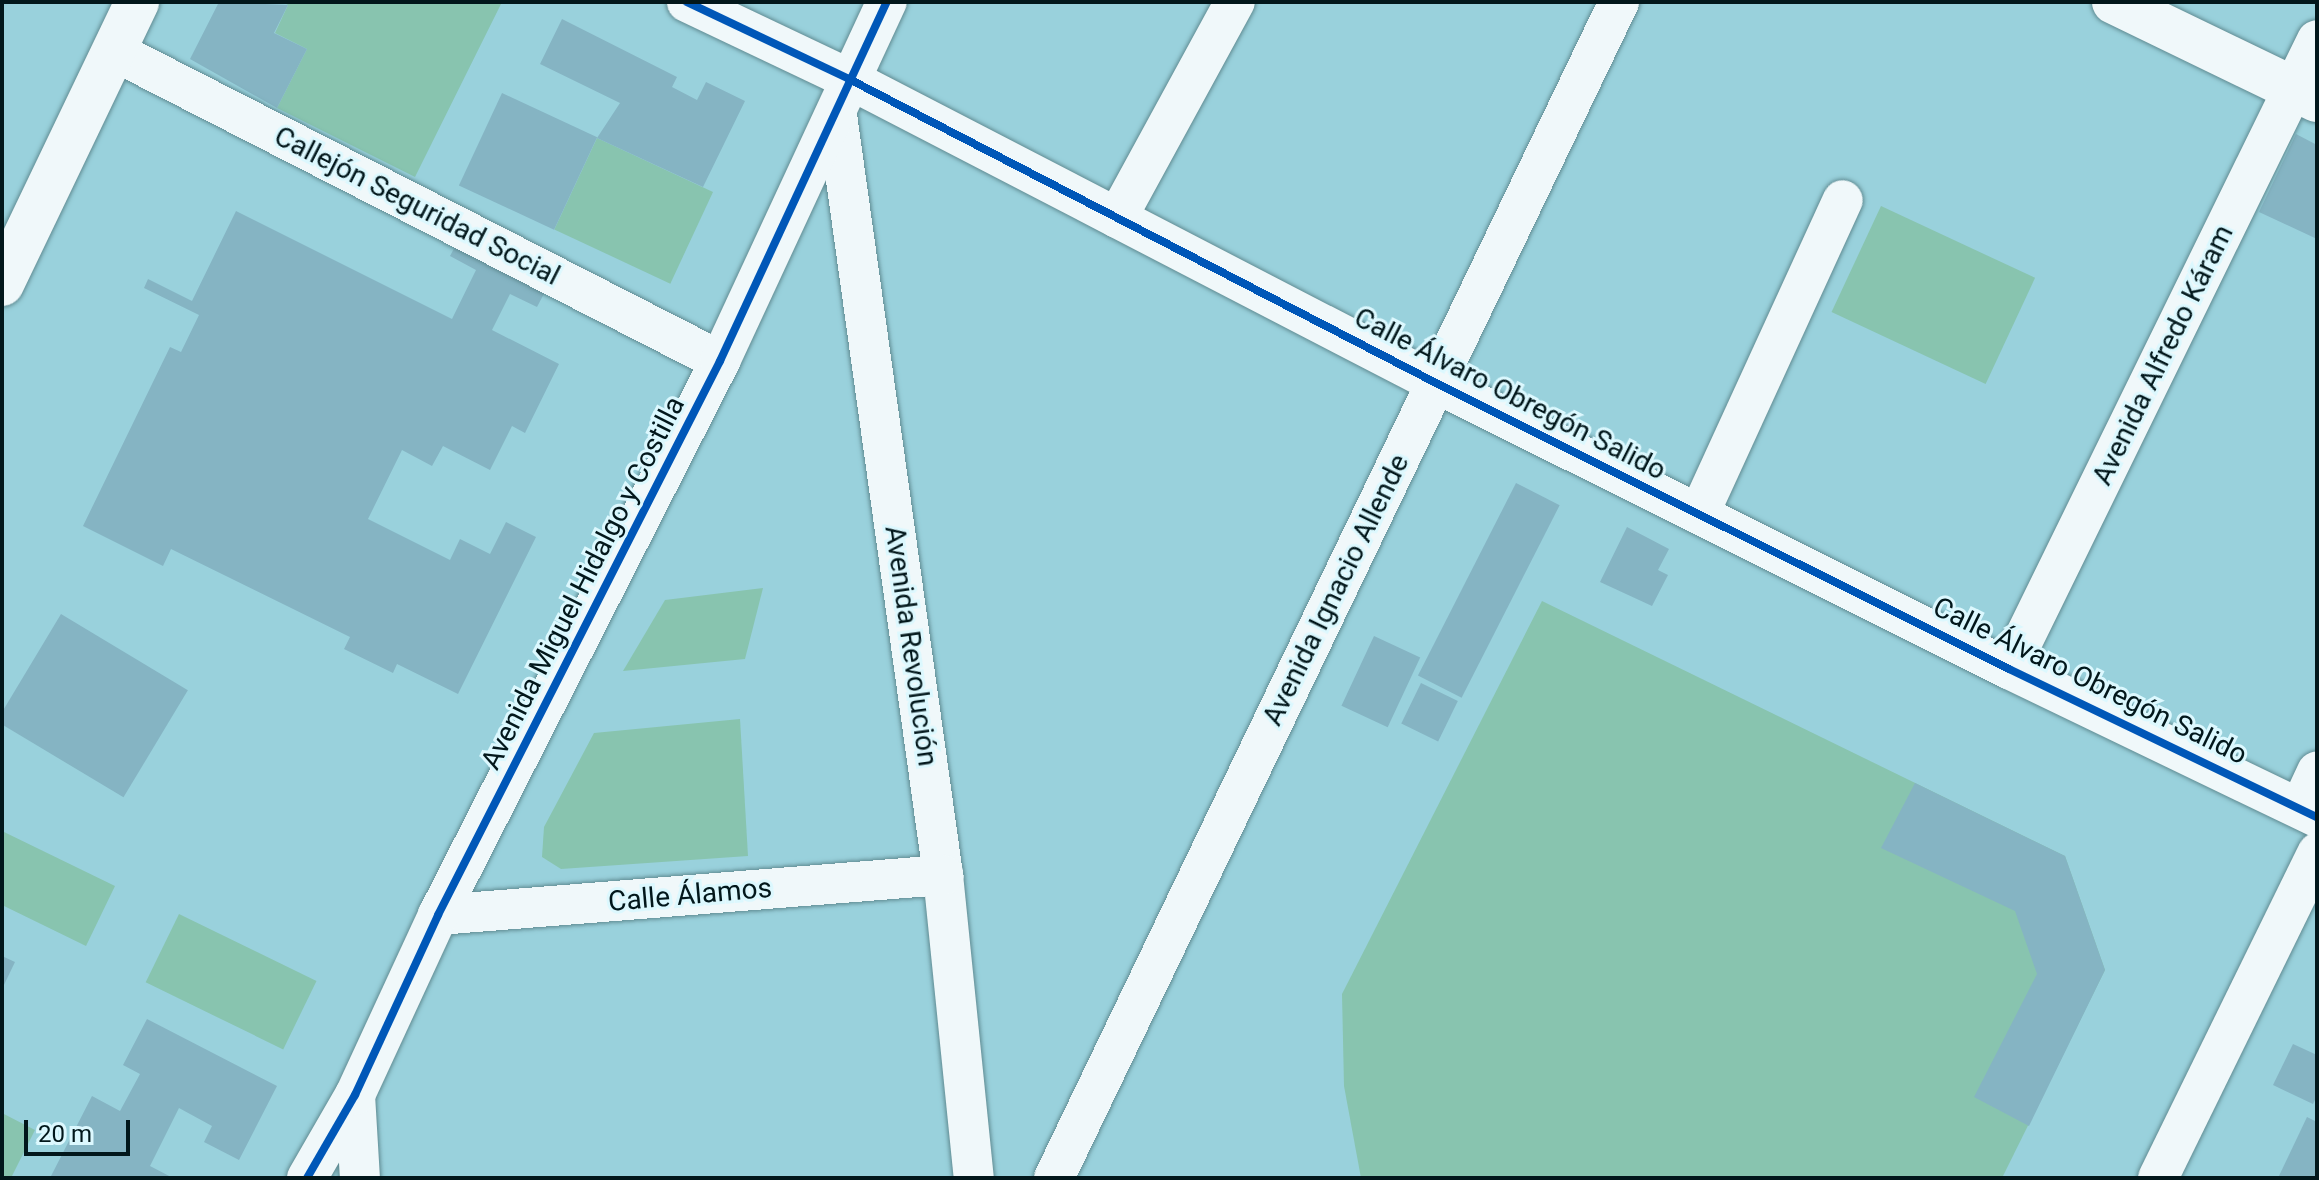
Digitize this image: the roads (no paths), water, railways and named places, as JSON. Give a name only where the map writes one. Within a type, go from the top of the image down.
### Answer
[{"type":"main road","points":[[2,284],[137,2]]},
{"type":"main road","points":[[2114,2],[2305,94]]},
{"type":"street","name":"Calle Álvaro Obregón Salido","points":[[687,2],[843,97],[1117,218],[1436,383],[2009,669],[2312,798]]},
{"type":"street","name":"Avenida Miguel Hidalgo y Costilla","points":[[307,1178],[355,1095],[438,915],[720,361],[887,2]]},
{"type":"street","points":[[1117,218],[1235,2]]},
{"type":"street","name":"Avenida Ignacio Allende","points":[[1054,1178],[1619,2]]},
{"type":"street","name":"Avenida Alfredo Káram","points":[[2009,669],[2305,94],[2317,40]]},
{"type":"street","name":"Callejón Seguridad Social","points":[[114,51],[720,361]]},
{"type":"street","name":"Avenida Revolución","points":[[843,97],[943,875],[974,1178]]},
{"type":"street","points":[[1699,514],[1843,200]]},
{"type":"street","points":[[2158,1178],[2317,853]]},
{"type":"street","name":"Calle Álamos","points":[[438,915],[943,875]]},
{"type":"street","points":[[355,1095],[360,1178]]}]
